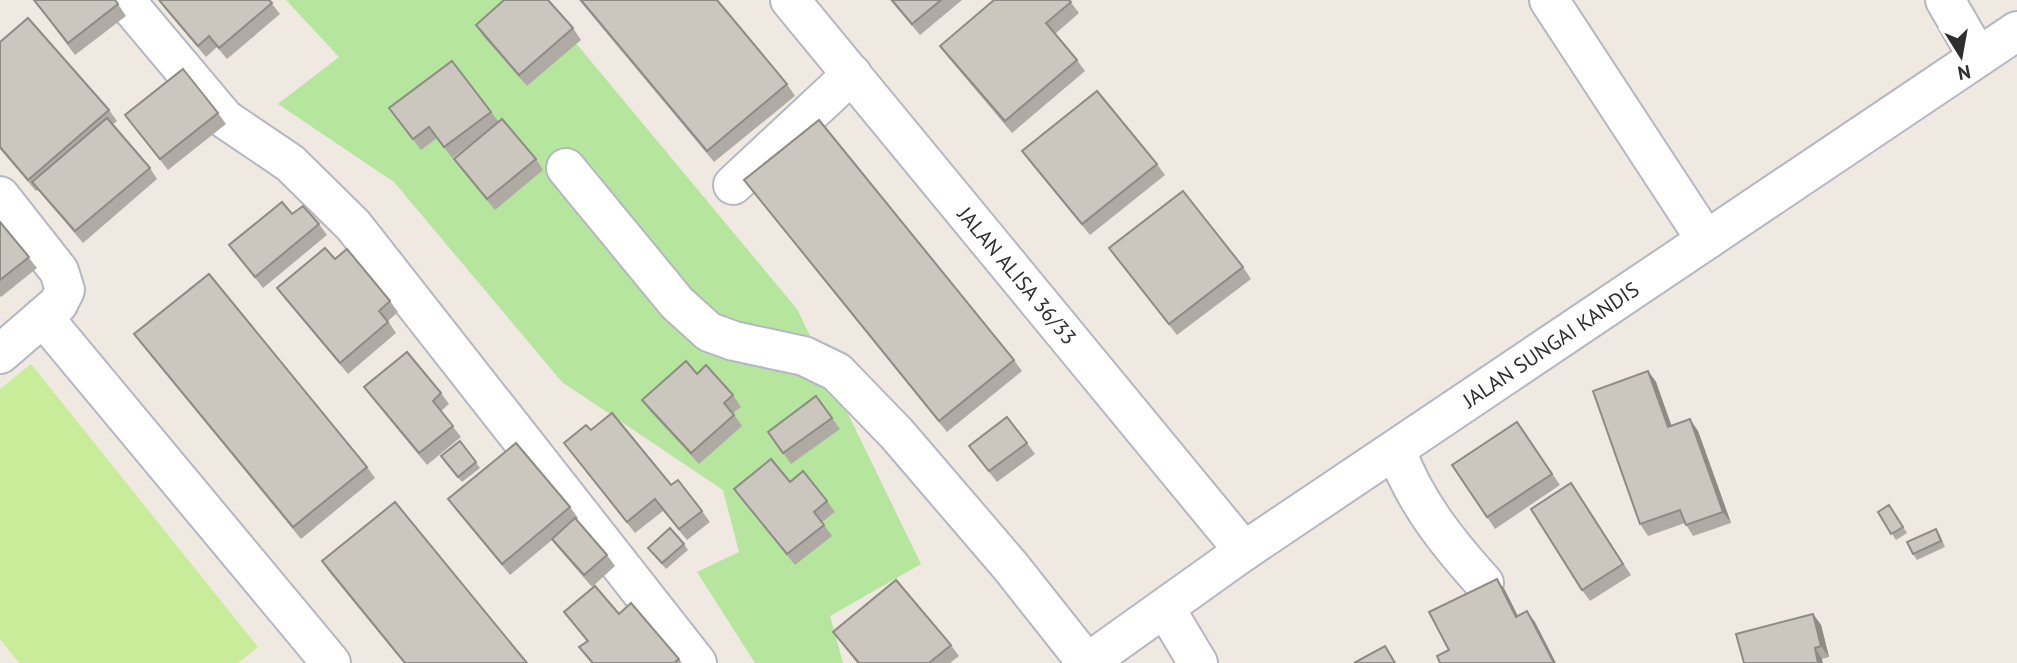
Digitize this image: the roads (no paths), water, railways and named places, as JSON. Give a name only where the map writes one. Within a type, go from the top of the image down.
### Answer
[{"type":"street","points":[[125,0],[225,119],[290,163],[353,225],[698,663]]},
{"type":"street","name":"JALAN ALISA 36/33","points":[[790,0],[1244,551]]},
{"type":"street","points":[[1549,0],[1706,240]]},
{"type":"street","points":[[1945,0],[1978,57]]},
{"type":"street","name":"JALAN SUNGAI KANDIS","points":[[1087,663],[1244,551],[2017,31]]},
{"type":"street","points":[[733,185],[852,74]]},
{"type":"street","points":[[566,168],[677,303],[709,332],[734,341],[804,356],[837,372],[897,434],[1012,568],[1087,663]]},
{"type":"street","points":[[0,196],[59,271],[65,290],[58,304],[0,354]]},
{"type":"street","points":[[43,317],[331,663]]},
{"type":"street","points":[[1396,450],[1408,482],[1427,514],[1484,583]]},
{"type":"street","points":[[1166,608],[1198,663]]}]
